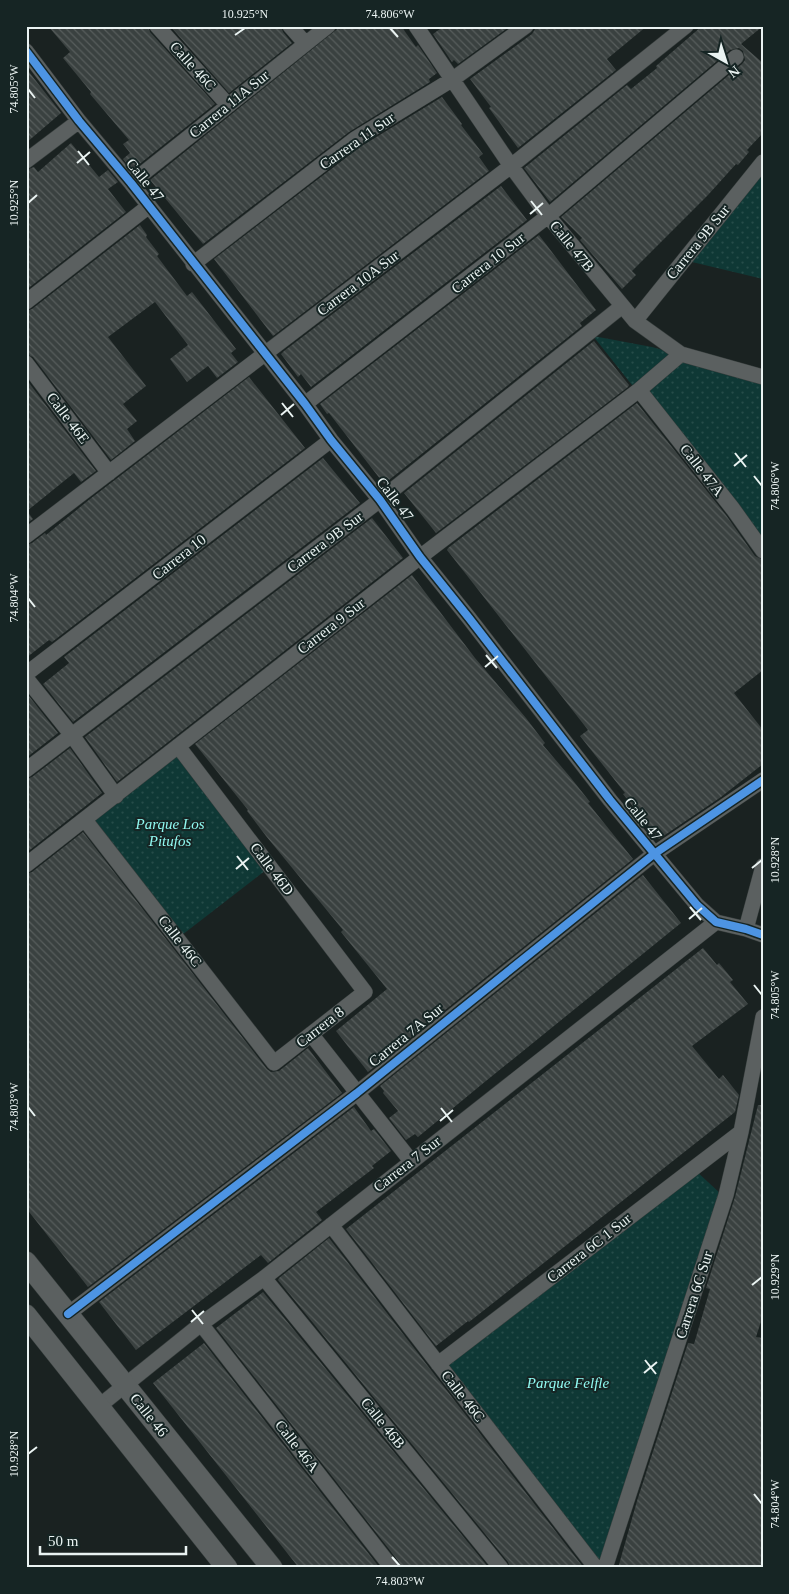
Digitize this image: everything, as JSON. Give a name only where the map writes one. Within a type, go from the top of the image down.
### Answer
[{"type":"street","name":"Calle 46C","points":[[158,26],[228,105]]},
{"type":"street","points":[[290,26],[305,43]]},
{"type":"street","name":"Carrera 11A Sur","points":[[131,183],[328,26]]},
{"type":"street","name":"Calle 47B","points":[[416,26],[511,166],[548,216],[621,307],[635,321],[681,354],[763,377]]},
{"type":"street","name":"Carrera 11 Sur","points":[[193,264],[355,139],[453,79],[526,26]]},
{"type":"street","name":"Carrera 10A Sur","points":[[26,536],[511,166],[686,26]]},
{"type":"street","name":"Calle 47","points":[[26,51],[305,404],[331,440],[380,500],[420,557],[654,854],[697,905],[716,922],[763,935]]},
{"type":"street","name":"Carrera 10 Sur","points":[[305,404],[548,216],[736,57]]},
{"type":"street","points":[[26,161],[79,120]]},
{"type":"street","name":"Carrera 9B Sur","points":[[635,321],[763,162]]},
{"type":"street","points":[[26,302],[149,206]]},
{"type":"street","name":"Carrera 9B Sur","points":[[26,770],[380,500],[621,307]]},
{"type":"street","name":"Carrera 9 Sur","points":[[26,865],[420,557],[638,390],[681,354]]},
{"type":"street","name":"Calle 46E","points":[[26,363],[109,472]]},
{"type":"street","name":"Calle 47A","points":[[638,390],[763,551]]},
{"type":"street","name":"Carrera 10","points":[[26,674],[331,440]]},
{"type":"street","points":[[26,678],[71,734],[116,796]]},
{"type":"street","name":"Calle 46D","points":[[178,746],[365,992]]},
{"type":"street","name":"Carrera 7A Sur","points":[[68,1314],[357,1093],[654,854],[763,780]]},
{"type":"street","name":"Calle 46C","points":[[85,820],[274,1063]]},
{"type":"street","points":[[746,929],[763,866]]},
{"type":"street","name":"Carrera 7 Sur","points":[[98,1406],[201,1324],[264,1278],[410,1161],[716,922]]},
{"type":"street","name":"Carrera 8","points":[[274,1063],[365,992]]},
{"type":"street","name":"Carrera 6C Sur","points":[[605,1568],[726,1195],[741,1132],[763,1018]]},
{"type":"street","points":[[311,1034],[410,1161]]},
{"type":"street","name":"Carrera 6C 1 Sur","points":[[438,1364],[741,1132]]},
{"type":"street","name":"Calle 46C","points":[[331,1225],[596,1568]]},
{"type":"street","name":"Calle 46","points":[[26,1262],[272,1568]]},
{"type":"street","name":"Calle 46B","points":[[264,1278],[501,1568]]},
{"type":"street","points":[[26,1315],[227,1568]]},
{"type":"street","name":"Calle 46A","points":[[201,1324],[392,1568]]},
{"type":"green space","points":[[763,171],[763,279],[692,262]]},
{"type":"green space","points":[[593,336],[652,347],[763,378],[763,550]]},
{"type":"green space","name":"Parque Los Pitufos","points":[[178,754],[266,870],[182,935],[93,821]]},
{"type":"green space","name":"Parque Felfle","points":[[695,1170],[721,1194],[603,1568],[443,1368]]},
{"type":"building","points":[[48,26],[148,26],[150,32],[215,104],[132,170],[123,159],[130,153],[123,144],[129,140],[90,94],[91,92],[63,58],[70,52]]},
{"type":"building","points":[[170,26],[281,26],[283,32],[292,43],[229,93]]},
{"type":"building","points":[[341,26],[401,26],[416,47],[418,45],[437,73],[429,79],[430,82],[349,132],[203,244],[150,180]]},
{"type":"building","points":[[444,26],[509,27],[458,64],[454,60],[452,62],[433,34]]},
{"type":"building","points":[[537,26],[647,26],[607,59],[616,70],[518,148],[470,79],[532,34]]},
{"type":"building","points":[[702,26],[763,26],[741,44],[763,63],[763,133],[747,150],[749,152],[738,165],[736,164],[708,195],[632,271],[636,275],[622,289],[580,240],[582,238],[561,217],[742,64],[745,60],[743,51],[739,48],[730,50],[550,202],[524,168],[627,85],[631,89],[657,68],[656,66]]},
{"type":"building","points":[[26,68],[61,113],[26,143]]},
{"type":"building","points":[[442,97],[483,154],[479,157],[489,171],[273,336],[214,259],[360,147]]},
{"type":"building","points":[[71,143],[99,177],[108,170],[118,182],[108,189],[126,212],[26,290],[26,170],[34,167],[38,172]]},
{"type":"building","points":[[501,186],[527,220],[311,387],[301,374],[298,377],[281,354],[284,351]]},
{"type":"building","points":[[140,225],[147,235],[146,237],[159,254],[157,256],[187,296],[192,292],[236,349],[231,353],[238,362],[217,378],[208,366],[187,382],[170,359],[188,345],[155,302],[108,337],[146,386],[123,404],[137,421],[127,429],[135,441],[111,460],[33,357],[26,354],[26,311],[32,309]]},
{"type":"building","points":[[539,235],[596,310],[580,323],[582,326],[384,484],[320,404]]},
{"type":"building","points":[[594,341],[629,385],[628,387],[436,533],[404,493]]},
{"type":"building","points":[[249,377],[305,448],[52,642],[49,640],[26,658],[26,545],[32,543],[45,533],[46,535]]},
{"type":"building","points":[[26,379],[96,471],[81,482],[74,473],[27,511],[33,519],[26,524]]},
{"type":"building","points":[[637,403],[726,515],[755,556],[763,560],[763,670],[734,693],[763,730],[763,764],[721,797],[659,839],[580,736],[588,730],[447,550]]},
{"type":"building","points":[[323,458],[360,503],[73,722],[43,684],[69,663],[64,657]]},
{"type":"building","points":[[372,518],[403,558],[117,782],[85,737]]},
{"type":"building","points":[[412,575],[475,658],[526,718],[545,743],[543,745],[590,802],[588,803],[633,859],[368,1072],[336,1031],[387,989],[341,932],[343,930],[266,836],[248,810],[195,744]]},
{"type":"building","points":[[29,696],[58,733],[26,758],[26,698]]},
{"type":"building","points":[[70,748],[102,793],[26,853],[26,779],[32,777]]},
{"type":"building","points":[[83,832],[267,1069],[271,1072],[279,1071],[308,1048],[342,1093],[88,1287],[26,1208],[26,874],[32,872]]},
{"type":"building","points":[[643,875],[681,923],[418,1137],[415,1134],[406,1140],[389,1118],[398,1111],[383,1093],[384,1091],[380,1086]]},
{"type":"building","points":[[703,948],[733,980],[730,982],[748,1004],[692,1046],[719,1079],[723,1075],[739,1095],[735,1112],[436,1346],[346,1229]]},
{"type":"building","points":[[758,1105],[763,1105],[763,1315],[756,1337],[763,1338],[763,1568],[618,1568],[637,1501],[688,1343],[694,1344],[710,1289],[706,1288],[735,1197]]},
{"type":"building","points":[[354,1107],[371,1131],[374,1129],[391,1151],[372,1166],[374,1168],[316,1212],[322,1220],[268,1263],[261,1255],[136,1350],[99,1302]]},
{"type":"building","points":[[329,1238],[584,1568],[510,1568],[508,1562],[278,1280]]},
{"type":"building","points":[[263,1292],[489,1568],[401,1568],[399,1562],[216,1328]]},
{"type":"building","points":[[204,1343],[380,1568],[299,1568],[153,1383]]},
{"type":"cycle path","points":[[26,51],[79,121],[131,183],[380,500],[420,557],[610,800],[697,905],[716,922],[763,935]]},
{"type":"cycle path","points":[[68,1314],[357,1093],[654,854],[763,780]]}]
